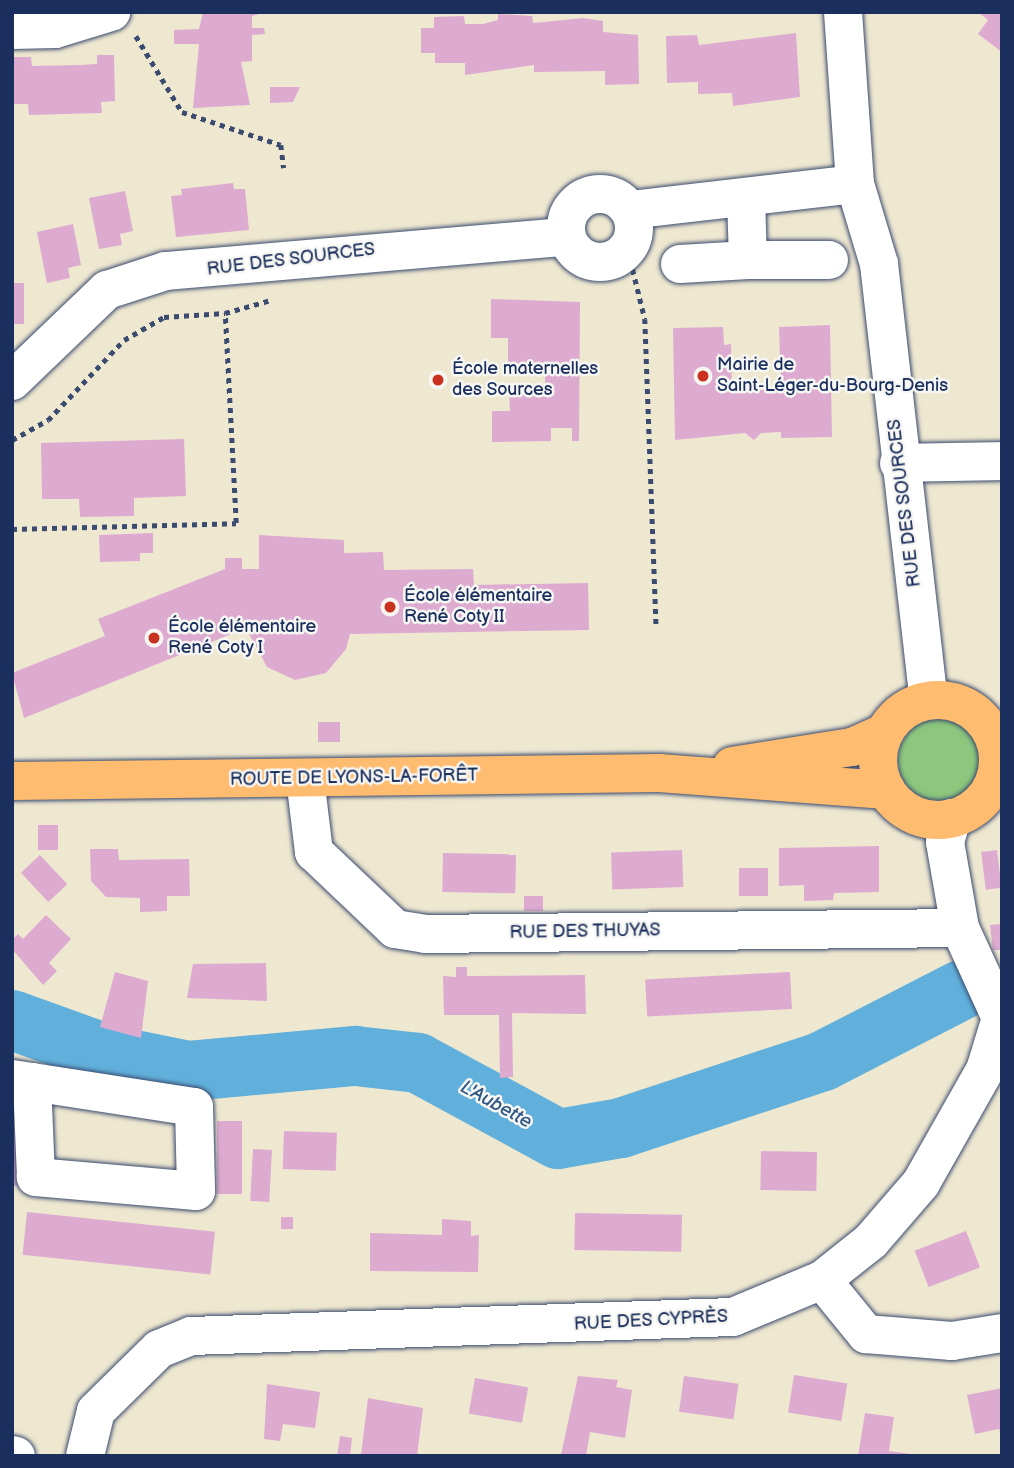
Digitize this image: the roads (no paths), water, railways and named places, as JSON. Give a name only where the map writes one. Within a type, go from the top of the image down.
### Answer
[{"type":"main road","points":[[929,700],[970,708],[999,744],[993,796],[952,818],[915,816],[886,790],[877,762],[884,733],[906,708],[929,700]]},
{"type":"main road","name":"ROUTE DE LYONS-LA-FORÊT","points":[[696,774],[852,747],[884,733]]},
{"type":"main road","name":"ROUTE DE LYONS-LA-FORÊT","points":[[12,781],[696,774],[886,790]]},
{"type":"street","name":"RUE DES SOURCES","points":[[842,12],[855,184],[879,264],[899,463],[929,700]]},
{"type":"street","points":[[12,30],[55,29],[121,18]]},
{"type":"street","points":[[630,210],[855,184]]},
{"type":"street","points":[[614,196],[630,210],[636,230],[628,250],[604,264],[585,261],[566,237],[570,211],[580,200],[614,196]]},
{"type":"street","points":[[747,197],[748,260]]},
{"type":"street","name":"RUE DES SOURCES","points":[[12,381],[107,290],[166,271],[274,263],[306,254],[566,237]]},
{"type":"street","points":[[680,264],[748,260],[829,260]]},
{"type":"street","points":[[899,463],[1002,461]]},
{"type":"street","name":"RUE DES THUYAS","points":[[305,778],[314,852],[395,929],[425,934],[960,928]]},
{"type":"street","name":"RUE DES CYPRÈS","points":[[85,1456],[96,1411],[159,1349],[191,1336],[733,1317],[822,1280],[871,1241],[921,1183],[985,1070],[1001,1018],[960,928],[945,842],[952,818]]},
{"type":"street","points":[[22,1080],[194,1107],[196,1191],[36,1177],[22,1080]]},
{"type":"street","points":[[822,1280],[866,1334],[952,1341],[1002,1333]]},
{"type":"waterway","name":"L'Aubette","points":[[12,1020],[109,1055],[189,1071],[355,1056],[418,1063],[558,1139],[621,1128],[823,1061],[961,990]]},
{"type":"place","name":"Mairie de Saint-Léger-du-Bourg-Denis","points":[[703,376]]},
{"type":"place","name":"École maternelles des Sources","points":[[438,380]]},
{"type":"place","name":"École élémentaire René Coty II","points":[[390,607]]},
{"type":"place","name":"École élémentaire René Coty I","points":[[154,638]]}]
